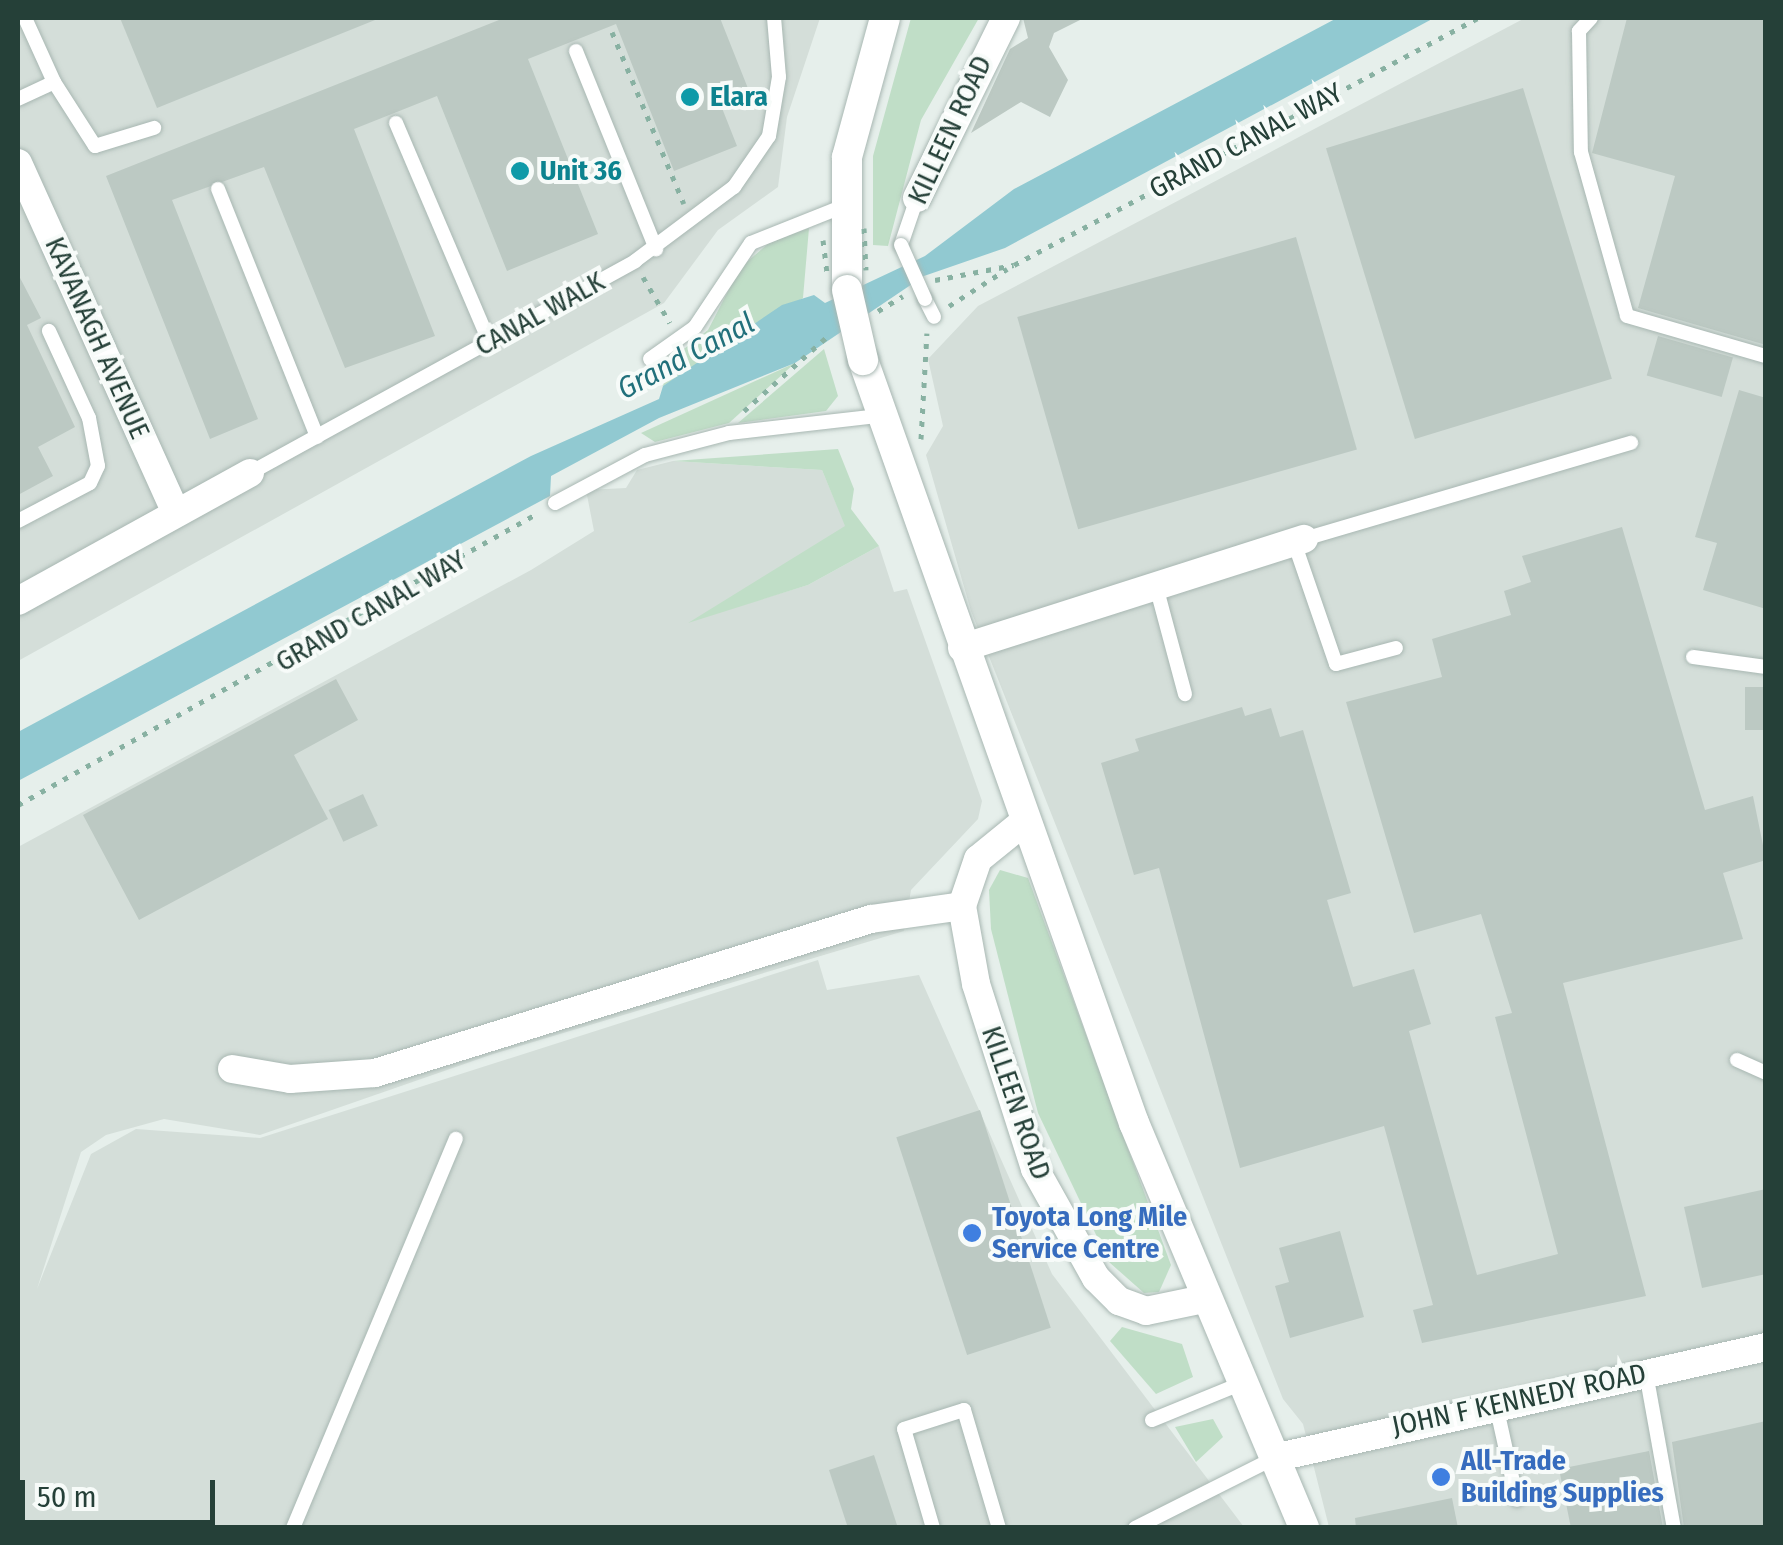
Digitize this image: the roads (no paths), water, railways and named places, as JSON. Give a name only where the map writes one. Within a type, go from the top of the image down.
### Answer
[{"type":"street","points":[[885,18],[860,99],[843,220],[846,290],[863,360],[879,416],[1025,822],[1204,1300],[1304,1528]]},
{"type":"street","name":"KILLEEN ROAD","points":[[918,198],[1006,18]]},
{"type":"street","name":"KAVANAGH AVENUE","points":[[18,163],[176,513]]},
{"type":"street","name":"CANAL WALK","points":[[18,601],[250,473]]},
{"type":"street","points":[[962,648],[1298,541]]},
{"type":"street","name":"KILLEEN ROAD","points":[[1025,822],[978,859],[962,906],[976,984],[1035,1169],[1096,1278],[1119,1302],[1146,1310],[1204,1300]]},
{"type":"street","points":[[232,1068],[306,1080],[375,1072],[871,919],[962,906]]},
{"type":"street","name":"JOHN F KENNEDY ROAD","points":[[1274,1458],[1766,1347]]},
{"type":"lane","points":[[26,18],[54,82],[95,146],[154,128]]},
{"type":"lane","name":"CANAL WALK","points":[[250,473],[490,344],[635,261],[691,222],[757,163],[769,136],[779,78],[774,18]]},
{"type":"lane","points":[[1591,18],[1580,31],[1581,152],[1627,316],[1766,356]]},
{"type":"lane","points":[[576,50],[656,248]]},
{"type":"lane","points":[[18,99],[54,82]]},
{"type":"lane","points":[[396,123],[490,344]]},
{"type":"lane","points":[[218,189],[317,437]]},
{"type":"lane","name":"KILLEEN ROAD","points":[[918,198],[901,245],[934,317]]},
{"type":"lane","points":[[650,359],[696,326],[751,243],[843,220]]},
{"type":"lane","points":[[18,521],[90,482],[98,466],[89,418],[49,331]]},
{"type":"lane","points":[[556,503],[645,455],[729,433],[879,416]]},
{"type":"lane","points":[[1396,648],[1336,664],[1298,541],[1632,444]]},
{"type":"lane","points":[[1156,586],[1185,694]]},
{"type":"lane","points":[[1692,656],[1766,667]]},
{"type":"lane","points":[[1737,1060],[1766,1073]]},
{"type":"lane","points":[[293,1528],[456,1139]]},
{"type":"lane","points":[[1646,1373],[1674,1528]]},
{"type":"lane","points":[[1152,1420],[1240,1384]]},
{"type":"lane","points":[[1496,1405],[1517,1500]]},
{"type":"lane","points":[[933,1528],[904,1429],[964,1410],[999,1528]]},
{"type":"lane","points":[[1135,1528],[1274,1458]]},
{"type":"water","points":[[1337,18],[1434,18],[1005,248],[924,276],[795,363],[659,418],[551,476],[550,496],[18,781],[18,732],[531,456],[659,399],[663,386],[782,305],[814,295],[825,303],[925,256],[1014,189]]},
{"type":"place","name":"Elara","points":[[690,97]]},
{"type":"place","name":"Unit 36","points":[[520,171]]},
{"type":"place","name":"Toyota Long Mile Service Centre","points":[[972,1233]]},
{"type":"place","name":"All-Trade Building Supplies","points":[[1441,1477]]},
{"type":"water label","name":"Grand Canal","points":[[686,356]]}]
